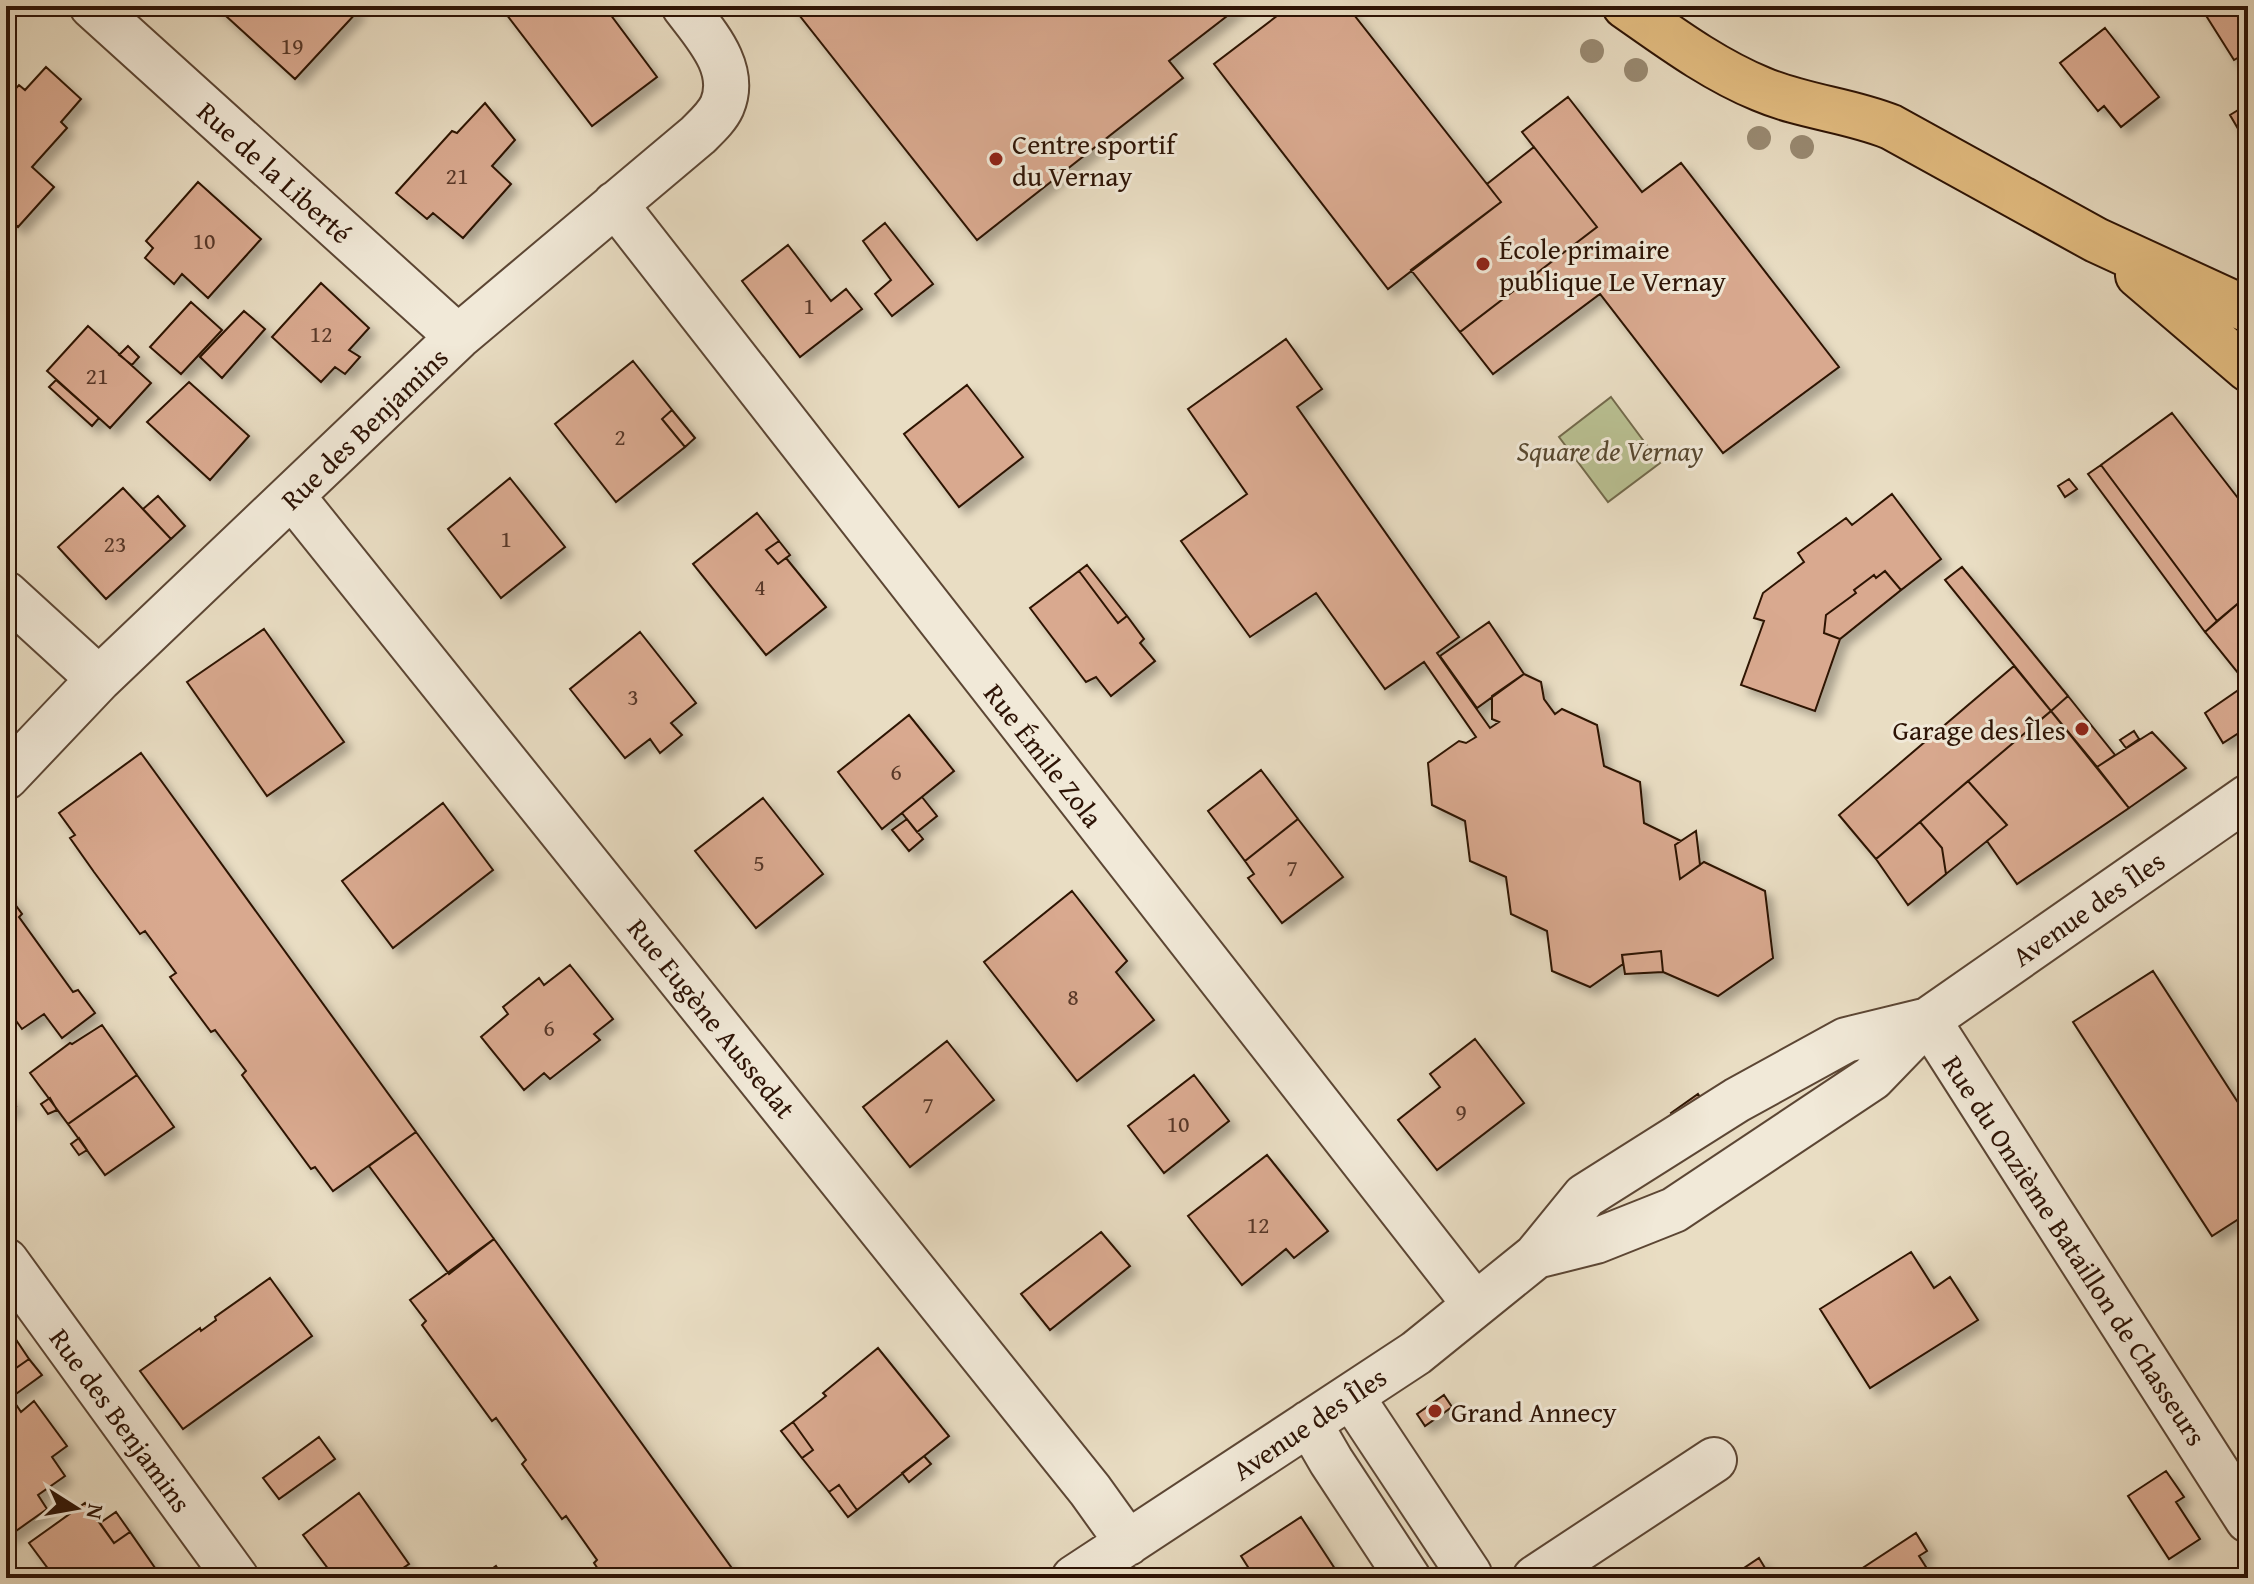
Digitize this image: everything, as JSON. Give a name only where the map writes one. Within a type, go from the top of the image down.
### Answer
[{"type":"main road","points":[[1625,6],[1740,80],[1787,98],[1868,118],[1891,127],[2096,240],[2248,310]]},
{"type":"main road","points":[[2096,240],[2248,369]]},
{"type":"street","name":"Rue de la Liberté","points":[[92,6],[458,337]]},
{"type":"street","name":"Rue des Benjamins","points":[[6,777],[99,679],[458,337],[714,119],[722,106],[725,75],[720,58],[684,6]]},
{"type":"street","name":"Rue Émile Zola","points":[[615,204],[1474,1303]]},
{"type":"street","name":"Rue Eugène Aussedat","points":[[292,496],[1090,1490],[1128,1543]]},
{"type":"street","points":[[6,594],[99,679]]},
{"type":"street","name":"Avenue des Îles","points":[[1536,1256],[1596,1241],[1674,1210],[1872,1078],[1928,1020],[2248,797]]},
{"type":"street","name":"Avenue des Îles","points":[[1074,1578],[1416,1353],[1474,1303],[1536,1256],[1585,1196],[1737,1100],[1846,1040],[1928,1020]]},
{"type":"street","name":"Rue du Onzième Bataillon de Chasseurs","points":[[1928,1020],[2248,1520]]},
{"type":"street","name":"Rue des Benjamins","points":[[6,1261],[236,1578]]},
{"type":"street","points":[[1351,1396],[1469,1574]]},
{"type":"street","points":[[1309,1423],[1408,1578]]},
{"type":"street","points":[[1535,1578],[1714,1460]]},
{"type":"green space","name":"Square de Vernay","points":[[1611,397],[1660,463],[1608,502],[1559,437]]},
{"type":"building","points":[[215,6],[353,6],[358,11],[295,79]]},
{"type":"building","points":[[500,6],[604,6],[657,77],[592,126]]},
{"type":"building","name":"Centre sportif du Vernay","points":[[792,6],[1240,6],[1169,61],[1183,78],[977,240]]},
{"type":"building","points":[[1290,6],[1347,6],[1501,202],[1388,289],[1214,64]]},
{"type":"building","points":[[2200,6],[2248,6],[2248,52],[2234,60]]},
{"type":"building","points":[[2105,28],[2159,97],[2121,127],[2104,106],[2098,111],[2060,63]]},
{"type":"building","points":[[46,67],[81,99],[61,122],[67,128],[32,167],[54,187],[18,227],[6,216],[6,99],[19,85],[25,90]]},
{"type":"building","points":[[1568,97],[1642,192],[1681,163],[1839,367],[1723,453],[1600,294],[1493,374],[1460,332],[1597,227],[1522,132]]},
{"type":"building","points":[[485,103],[515,140],[492,166],[511,184],[463,238],[433,213],[427,219],[396,193],[452,131],[457,133]]},
{"type":"building","points":[[2248,104],[2248,137],[2244,139],[2230,115]]},
{"type":"building","points":[[1534,147],[1597,227],[1460,332],[1411,270],[1501,202],[1487,184]]},
{"type":"building","points":[[198,182],[261,239],[208,298],[182,274],[174,284],[145,258],[153,248],[146,241]]},
{"type":"building","points":[[885,223],[933,284],[892,316],[875,294],[891,280],[863,241]]},
{"type":"building","points":[[788,245],[831,301],[846,289],[862,309],[800,357],[742,281]]},
{"type":"building","points":[[321,283],[369,328],[349,350],[360,357],[345,374],[335,367],[321,382],[272,337]]},
{"type":"building","points":[[191,302],[222,330],[181,374],[150,347]]},
{"type":"building","points":[[244,311],[265,329],[222,378],[200,357]]},
{"type":"building","points":[[88,326],[151,383],[110,428],[47,371]]},
{"type":"building","points":[[1286,339],[1322,389],[1297,407],[1459,637],[1437,653],[1490,728],[1499,722],[1492,719],[1492,696],[1524,674],[1541,682],[1544,699],[1555,714],[1562,709],[1597,725],[1604,766],[1640,782],[1644,823],[1681,841],[1675,845],[1680,879],[1704,862],[1765,891],[1773,958],[1718,996],[1663,972],[1661,951],[1622,955],[1623,964],[1590,987],[1552,971],[1547,931],[1511,914],[1506,877],[1470,861],[1465,821],[1432,805],[1428,763],[1459,741],[1466,743],[1476,737],[1424,662],[1385,689],[1316,593],[1250,637],[1181,541],[1247,494],[1188,409]]},
{"type":"building","points":[[128,346],[139,357],[132,365],[119,355]]},
{"type":"building","points":[[633,361],[672,410],[662,419],[685,447],[616,502],[555,424]]},
{"type":"building","points":[[56,380],[99,418],[92,426],[49,387]]},
{"type":"building","points":[[189,382],[249,436],[210,480],[147,422]]},
{"type":"building","points":[[967,385],[1023,457],[959,507],[904,434]]},
{"type":"building","points":[[672,410],[695,438],[685,447],[662,419]]},
{"type":"building","points":[[2172,413],[2248,511],[2248,595],[2217,621],[2101,465]]},
{"type":"building","points":[[2101,465],[2217,621],[2205,632],[2088,474]]},
{"type":"building","points":[[510,478],[565,547],[501,598],[448,529]]},
{"type":"building","points":[[2069,479],[2077,489],[2065,497],[2058,486]]},
{"type":"building","points":[[123,488],[171,539],[106,599],[58,547]]},
{"type":"building","points":[[1892,494],[1941,559],[1901,590],[1885,571],[1876,578],[1874,575],[1826,615],[1824,633],[1840,639],[1815,711],[1741,685],[1764,621],[1754,618],[1763,593],[1804,562],[1798,553],[1846,518],[1852,525]]},
{"type":"building","points":[[158,496],[185,526],[171,539],[143,509]]},
{"type":"building","points":[[757,513],[779,541],[766,550],[778,564],[786,558],[826,607],[766,655],[693,564]]},
{"type":"building","points":[[779,541],[790,555],[778,564],[766,550]]},
{"type":"building","points":[[1087,565],[1127,616],[1118,623],[1079,571]]},
{"type":"building","points":[[1962,567],[2068,696],[2051,711],[1945,580]]},
{"type":"building","points":[[1079,571],[1118,623],[1127,616],[1144,639],[1140,643],[1155,661],[1111,696],[1096,677],[1086,682],[1030,608]]},
{"type":"building","points":[[1885,571],[1901,590],[1840,639],[1824,633],[1826,615],[1874,575],[1876,578]]},
{"type":"building","points":[[2248,595],[2248,727],[2223,743],[2205,713],[2247,684],[2205,632]]},
{"type":"building","points":[[1489,622],[1524,674],[1477,708],[1440,656]]},
{"type":"building","points":[[264,629],[344,742],[267,796],[187,682]]},
{"type":"building","points":[[640,632],[696,703],[671,723],[682,735],[660,753],[650,739],[625,758],[570,689]]},
{"type":"building","points":[[2014,666],[2051,711],[1876,859],[1839,815]]},
{"type":"building","points":[[2068,696],[2115,755],[2097,767],[2051,711]]},
{"type":"building","points":[[2051,711],[2129,808],[2017,884],[1987,841],[2007,825],[1968,781]]},
{"type":"building","points":[[909,715],[954,771],[882,829],[838,772]]},
{"type":"building","points":[[2134,731],[2139,739],[2126,748],[2120,740]]},
{"type":"building","points":[[2152,732],[2186,768],[2129,808],[2097,767]]},
{"type":"building","points":[[141,753],[416,1132],[333,1191],[315,1167],[311,1169],[242,1075],[246,1071],[215,1030],[211,1032],[170,977],[176,973],[145,931],[140,934],[94,872],[70,838],[75,835],[59,813]]},
{"type":"building","points":[[1261,770],[1298,819],[1245,861],[1208,811]]},
{"type":"building","points":[[1968,781],[2007,825],[1946,874],[1942,848],[1920,822]]},
{"type":"building","points":[[922,797],[937,816],[917,832],[902,813]]},
{"type":"building","points":[[763,798],[823,874],[756,928],[695,851]]},
{"type":"building","points":[[443,803],[493,870],[393,948],[342,881]]},
{"type":"building","points":[[907,819],[923,839],[909,851],[892,830]]},
{"type":"building","points":[[1298,819],[1343,877],[1282,923],[1248,878],[1254,874],[1245,861]]},
{"type":"building","points":[[1920,822],[1942,848],[1946,874],[1908,905],[1876,859]]},
{"type":"building","points":[[1696,831],[1700,865],[1680,879],[1675,845]]},
{"type":"building","points":[[1072,891],[1127,961],[1116,972],[1154,1020],[1077,1081],[984,962]]},
{"type":"building","points":[[6,892],[22,914],[19,917],[73,992],[78,990],[95,1013],[62,1038],[44,1014],[22,1029],[6,1007]]},
{"type":"building","points":[[1661,951],[1663,972],[1625,974],[1622,955]]},
{"type":"building","points":[[570,965],[613,1019],[594,1034],[600,1040],[550,1079],[544,1073],[524,1090],[481,1037],[508,1014],[503,1007],[539,978],[544,985]]},
{"type":"building","points":[[2153,971],[2248,1118],[2248,1213],[2212,1236],[2073,1022]]},
{"type":"building","points":[[102,1025],[137,1075],[68,1124],[30,1073],[70,1043]]},
{"type":"building","points":[[1475,1039],[1524,1103],[1437,1170],[1398,1120],[1440,1087],[1430,1074]]},
{"type":"building","points":[[947,1041],[994,1100],[910,1167],[863,1107]]},
{"type":"building","points":[[137,1075],[174,1127],[105,1175],[68,1124]]},
{"type":"building","points":[[1194,1075],[1229,1121],[1164,1173],[1128,1126]]},
{"type":"building","points":[[6,1093],[16,1106],[6,1113]]},
{"type":"building","points":[[1698,1094],[1706,1106],[1678,1125],[1671,1113]]},
{"type":"building","points":[[50,1098],[57,1110],[48,1114],[41,1104]]},
{"type":"building","points":[[416,1132],[494,1239],[449,1274],[369,1166]]},
{"type":"building","points":[[79,1138],[87,1150],[79,1155],[71,1144]]},
{"type":"building","points":[[1267,1155],[1328,1231],[1294,1258],[1286,1249],[1242,1285],[1188,1216]]},
{"type":"building","points":[[1101,1232],[1130,1266],[1050,1330],[1021,1294]]},
{"type":"building","points":[[494,1239],[739,1578],[604,1578],[594,1563],[597,1560],[566,1516],[562,1519],[522,1464],[526,1460],[496,1418],[492,1421],[422,1325],[426,1321],[410,1300]]},
{"type":"building","points":[[1911,1252],[1934,1288],[1950,1277],[1978,1320],[1870,1388],[1820,1309]]},
{"type":"building","points":[[270,1278],[312,1336],[183,1429],[140,1371],[200,1328],[201,1331],[216,1320],[215,1317]]},
{"type":"building","points":[[17,1341],[29,1359],[6,1375],[6,1350]]},
{"type":"building","points":[[878,1348],[949,1436],[857,1510],[839,1485],[829,1492],[802,1458],[813,1450],[793,1422]]},
{"type":"building","points":[[29,1359],[42,1375],[9,1399],[6,1396],[6,1375]]},
{"type":"building","name":"Grand Annecy","points":[[1444,1395],[1452,1407],[1425,1426],[1417,1414]]},
{"type":"building","points":[[34,1401],[67,1446],[52,1457],[65,1476],[38,1495],[47,1509],[6,1538],[6,1414],[17,1406],[21,1412]]},
{"type":"building","points":[[793,1422],[813,1450],[802,1458],[781,1431]]},
{"type":"building","points":[[319,1437],[335,1459],[279,1499],[263,1478]]},
{"type":"building","points":[[924,1456],[931,1464],[909,1482],[902,1473]]},
{"type":"building","points":[[2166,1471],[2184,1497],[2176,1502],[2200,1539],[2169,1559],[2128,1496]]},
{"type":"building","points":[[839,1485],[857,1510],[848,1517],[829,1492]]},
{"type":"building","points":[[359,1493],[409,1564],[388,1578],[335,1578],[303,1535]]},
{"type":"building","points":[[85,1503],[114,1543],[130,1532],[162,1578],[55,1578],[29,1543]]},
{"type":"building","points":[[116,1512],[130,1532],[114,1543],[100,1523]]},
{"type":"building","points":[[1301,1517],[1341,1578],[1255,1578],[1241,1556]]},
{"type":"building","points":[[1916,1533],[1927,1551],[1919,1556],[1933,1578],[1863,1578],[1858,1571]]},
{"type":"building","points":[[1759,1558],[1771,1578],[1729,1578]]},
{"type":"building","points":[[496,1566],[504,1578],[479,1578]]},
{"type":"place","name":"Centre sportif du Vernay","points":[[996,159]]},
{"type":"place","name":"École primaire publique Le Vernay","points":[[1483,264]]},
{"type":"place","name":"Garage des Îles","points":[[2082,729]]},
{"type":"place","name":"Grand Annecy","points":[[1435,1411]]}]
